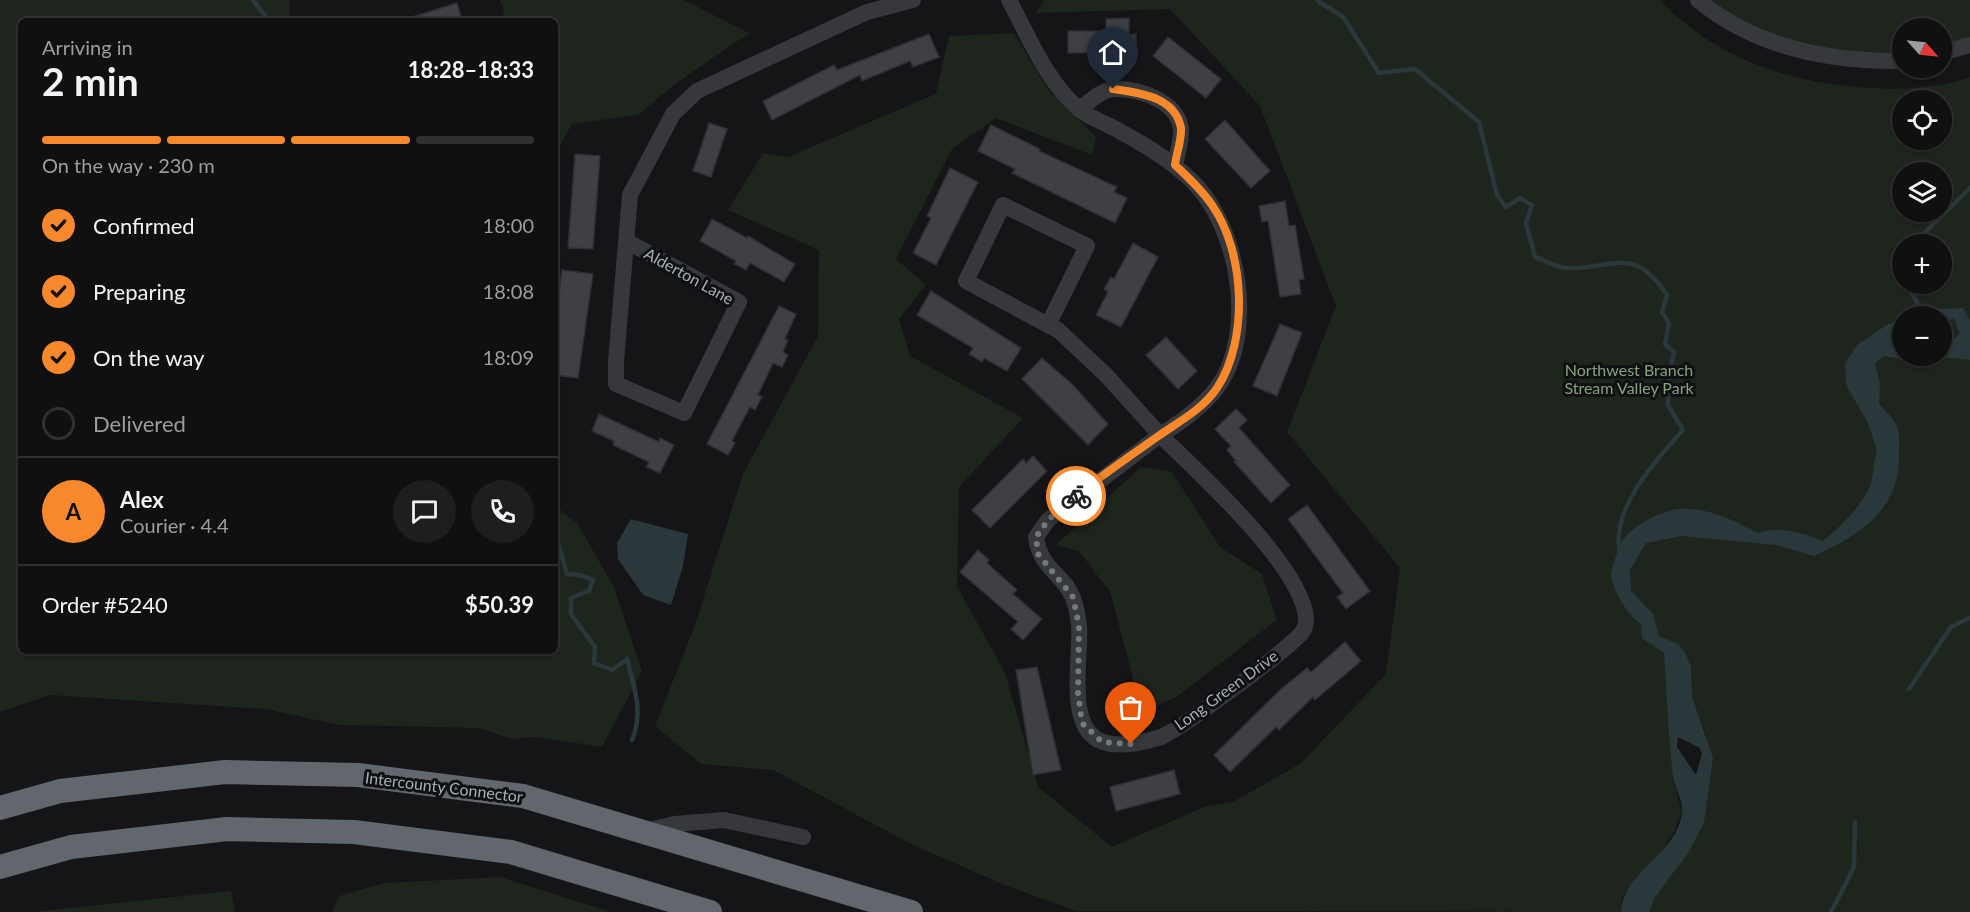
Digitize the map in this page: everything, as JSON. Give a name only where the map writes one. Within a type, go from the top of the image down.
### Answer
[{"type":"highway","name":"Intercounty Connector","points":[[0,808],[60,791],[225,772],[358,776],[523,796],[911,912]]},
{"type":"highway","points":[[0,867],[70,847],[227,829],[354,832],[511,852],[710,912]]},
{"type":"street","name":"Alderton Lane","points":[[626,241],[739,302],[684,413],[616,384],[626,241],[630,195],[673,114],[697,91],[867,12],[913,0]]},
{"type":"street","name":"Long Green Drive","points":[[1009,0],[1050,76],[1080,110],[1166,157],[1213,206],[1230,244],[1238,282],[1240,319],[1228,365],[1216,389],[1183,422],[1160,435],[1048,520],[1036,537],[1038,554],[1073,597],[1079,626],[1078,693],[1082,723],[1102,742],[1131,744],[1163,736],[1220,699],[1303,632],[1306,619],[1302,600],[1289,578],[1248,522],[1160,435]]},
{"type":"street","points":[[1698,0],[1736,27],[1776,44],[1820,56],[1866,62],[1892,61]]},
{"type":"street","points":[[1952,50],[1970,45]]},
{"type":"street","points":[[1080,110],[1089,101],[1113,89],[1154,96],[1173,111],[1181,129],[1175,165]]},
{"type":"street","points":[[1048,325],[1087,246],[1003,205],[966,281],[1048,325],[1058,330],[1106,375],[1160,435]]},
{"type":"street","points":[[644,831],[675,824],[724,820],[803,837]]},
{"type":"green space","points":[[0,0],[290,0],[289,18],[18,18],[18,654],[558,654],[558,508],[577,523],[614,587],[642,671],[602,747],[536,737],[511,739],[480,728],[340,725],[265,709],[50,695],[0,712]]},
{"type":"green space","points":[[499,0],[684,0],[749,33],[675,84],[638,115],[572,124],[558,149],[558,18],[504,18],[503,6]]},
{"type":"green space","name":"Northwest Branch Stream Valley Park","points":[[1044,0],[1660,0],[1681,20],[1726,50],[1750,62],[1802,78],[1829,84],[1900,89],[1928,87],[1970,77],[1970,912],[1649,912],[1656,896],[1688,852],[1707,738],[1694,702],[1668,715],[1674,782],[1682,812],[1674,832],[1657,858],[1622,897],[1621,912],[1076,911],[1002,884],[911,844],[773,770],[701,764],[655,726],[694,628],[743,474],[818,336],[819,250],[728,210],[763,153],[788,157],[936,94],[949,36],[1014,33],[1048,90],[1096,137],[1092,155],[996,118],[952,149],[896,259],[926,285],[899,319],[910,356],[1023,418],[959,487],[957,586],[1005,673],[1038,787],[1112,847],[1204,807],[1233,802],[1301,763],[1386,674],[1400,568],[1287,432],[1336,306],[1260,106],[1170,9],[1036,13]]},
{"type":"green space","points":[[1698,0],[1970,0],[1970,45],[1952,50],[1952,18],[1892,18],[1892,60],[1820,56]]},
{"type":"green space","points":[[1141,467],[1172,472],[1220,547],[1262,574],[1277,620],[1176,697],[1138,715],[1132,674],[1110,592],[1079,551],[1056,545]]},
{"type":"green space","points":[[500,877],[611,912],[332,912],[339,896],[385,883]]},
{"type":"green space","points":[[230,891],[235,912],[32,912]]},
{"type":"shaded area","points":[[1952,308],[1963,308],[1970,320],[1970,360],[1952,358],[1952,340],[1960,334],[1954,318],[1952,319]]},
{"type":"shaded area","points":[[1892,323],[1892,357],[1884,356],[1875,363],[1880,384],[1879,404],[1891,417],[1899,432],[1898,473],[1885,505],[1874,518],[1846,539],[1814,556],[1776,545],[1682,536],[1646,543],[1630,570],[1631,591],[1653,614],[1659,636],[1678,644],[1685,652],[1691,667],[1692,696],[1713,758],[1704,823],[1688,853],[1656,896],[1649,912],[1621,912],[1624,898],[1631,885],[1671,840],[1678,827],[1682,809],[1673,777],[1664,653],[1642,638],[1641,624],[1626,609],[1617,595],[1611,574],[1620,545],[1631,531],[1647,520],[1664,512],[1680,509],[1710,513],[1758,533],[1783,530],[1823,541],[1844,522],[1868,491],[1877,451],[1868,423],[1846,385],[1845,363],[1857,345]],"holes":[[[1678,737],[1700,748],[1702,754],[1696,775],[1677,747]]]},
{"type":"shaded area","points":[[631,519],[688,534],[683,566],[671,605],[643,595],[618,559],[617,543]]},
{"type":"building","points":[[457,3],[461,18],[409,18]]},
{"type":"building","points":[[1129,18],[1129,35],[1136,34],[1136,52],[1068,53],[1068,31],[1106,31],[1106,19]]},
{"type":"building","points":[[929,34],[939,57],[913,67],[910,61],[862,81],[860,75],[772,120],[763,101],[834,65],[837,70]]},
{"type":"building","points":[[1168,37],[1221,79],[1206,98],[1153,56]]},
{"type":"building","points":[[1225,120],[1270,171],[1251,188],[1205,139]]},
{"type":"building","points":[[709,123],[727,129],[711,177],[693,171]]},
{"type":"building","points":[[991,125],[1040,149],[1039,151],[1117,187],[1114,192],[1127,198],[1115,223],[1012,173],[1015,169],[978,151]]},
{"type":"building","points":[[575,154],[600,156],[593,249],[568,248]]},
{"type":"building","points":[[950,168],[978,182],[936,265],[913,253],[931,218],[927,216]]},
{"type":"building","points":[[1285,201],[1289,226],[1295,225],[1304,279],[1299,280],[1301,294],[1280,297],[1268,221],[1262,222],[1259,206]]},
{"type":"building","points":[[712,219],[747,238],[748,236],[795,264],[784,282],[750,263],[746,270],[734,264],[736,261],[700,241]]},
{"type":"building","points":[[1133,243],[1158,257],[1121,327],[1096,315],[1108,292],[1104,289],[1111,277],[1114,279]]},
{"type":"building","points":[[562,270],[593,274],[578,378],[558,375],[558,300]]},
{"type":"building","points":[[931,291],[1021,348],[1007,371],[984,358],[982,362],[969,354],[973,348],[917,315]]},
{"type":"building","points":[[779,306],[796,314],[785,339],[788,340],[783,352],[788,355],[782,367],[773,363],[758,395],[762,397],[755,410],[750,407],[732,441],[735,443],[728,455],[707,444]]},
{"type":"building","points":[[1280,324],[1302,333],[1277,396],[1253,386]]},
{"type":"building","points":[[1166,337],[1197,371],[1178,389],[1146,355]]},
{"type":"building","points":[[1042,358],[1073,385],[1108,424],[1088,445],[1022,379]]},
{"type":"building","points":[[1236,409],[1247,420],[1239,428],[1290,485],[1271,503],[1234,462],[1236,461],[1227,450],[1231,446],[1215,429]]},
{"type":"building","points":[[599,414],[659,442],[660,438],[674,445],[660,473],[646,467],[649,462],[613,445],[614,441],[592,431]]},
{"type":"building","points":[[1033,456],[1047,471],[990,528],[972,510],[1023,459],[1026,463]]},
{"type":"building","points":[[1307,505],[1370,591],[1346,609],[1337,597],[1343,593],[1288,519]]},
{"type":"building","points":[[978,550],[989,560],[987,563],[1017,590],[1013,594],[1042,619],[1023,640],[1011,629],[1018,622],[960,572]]},
{"type":"building","points":[[1345,642],[1361,661],[1315,700],[1313,697],[1279,730],[1276,727],[1230,772],[1214,755],[1280,690],[1307,668],[1311,672]]},
{"type":"building","points":[[1037,667],[1061,770],[1033,775],[1016,670]]},
{"type":"building","points":[[1174,770],[1180,794],[1116,811],[1110,787]]},
{"type":"waterway","points":[[253,0],[267,18]]},
{"type":"waterway","points":[[1318,1],[1343,17],[1379,73],[1415,69],[1479,122],[1497,195],[1506,207],[1520,198],[1532,205],[1526,223],[1535,257],[1566,268],[1633,264],[1655,279],[1667,295],[1662,312],[1669,323],[1665,344],[1674,352],[1668,383],[1668,405],[1683,430],[1648,472],[1627,505],[1621,522],[1619,540],[1621,557]]},
{"type":"waterway","points":[[1923,234],[1970,188]]},
{"type":"waterway","points":[[1912,294],[1919,306]]},
{"type":"waterway","points":[[558,542],[567,574],[580,575],[593,580],[589,591],[571,598],[571,614],[595,647],[594,663],[612,670],[627,659],[638,709],[636,730],[632,740]]},
{"type":"waterway","points":[[1909,689],[1951,627],[1970,618]]},
{"type":"waterway","points":[[1831,912],[1854,867],[1855,822]]},
{"type":"way so far","points":[[1076,496],[1048,520],[1036,537],[1038,554],[1073,597],[1079,626],[1078,693],[1082,723],[1102,742],[1131,744]]},
{"type":"route","points":[[1076,496],[1160,435],[1183,422],[1216,389],[1228,365],[1240,319],[1238,282],[1230,244],[1213,206],[1175,165],[1181,129],[1173,111],[1154,96],[1113,89]]}]
